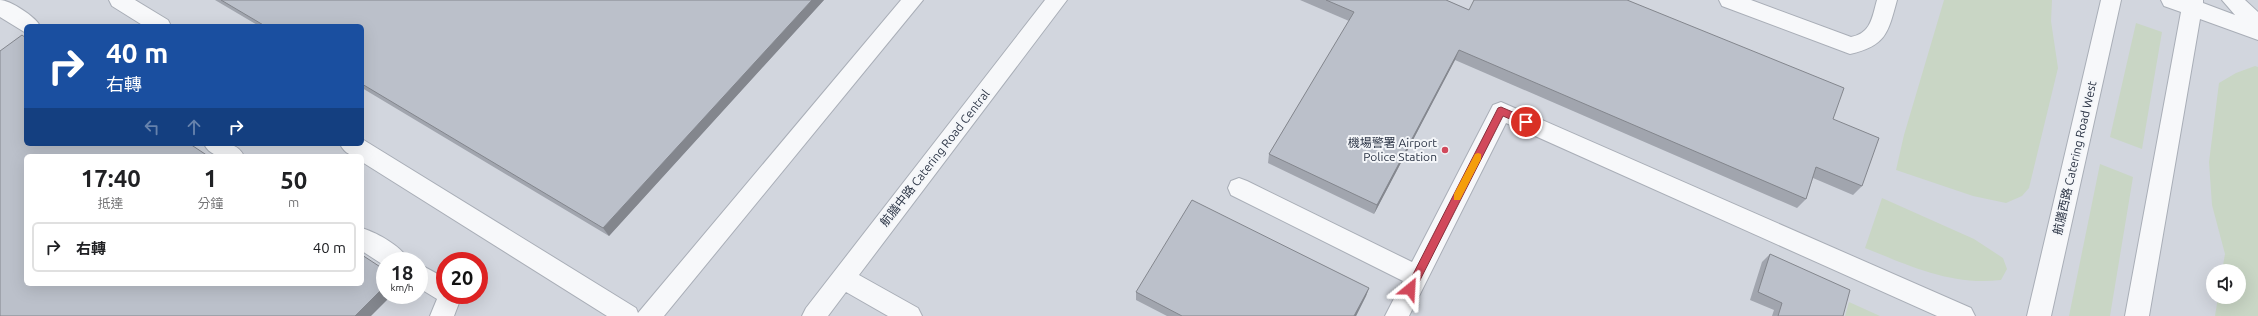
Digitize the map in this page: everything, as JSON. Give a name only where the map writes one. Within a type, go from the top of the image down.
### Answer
[{"type":"street","points":[[119,0],[158,24]]},
{"type":"street","points":[[649,316],[913,0]]},
{"type":"street","name":"航膳中路 Catering Road Central","points":[[814,316],[1057,0]]},
{"type":"street","points":[[1729,0],[1850,46],[1866,44],[1876,36],[1886,0]]},
{"type":"street","name":"航膳西路 Catering Road West","points":[[2038,316],[2111,0]]},
{"type":"street","points":[[2170,0],[2192,4],[2258,32]]},
{"type":"street","points":[[2232,0],[2258,24]]},
{"type":"street","points":[[2137,316],[2192,4]]},
{"type":"street","points":[[0,7],[27,24]]},
{"type":"street","points":[[1397,316],[1501,111],[1963,316]]},
{"type":"street","points":[[218,146],[230,154]]},
{"type":"street","points":[[354,146],[628,316]]},
{"type":"street","points":[[1240,188],[1417,276]]},
{"type":"street","points":[[364,239],[384,252]]},
{"type":"street","points":[[843,278],[910,316]]},
{"type":"street","points":[[442,316],[447,304]]},
{"type":"shaded area","points":[[0,0],[2258,0],[2258,316],[0,316]]},
{"type":"green space","points":[[1944,0],[2052,0],[2051,21],[2058,68],[2029,188],[2022,196],[2006,203],[1973,196],[1896,170],[1904,135]]},
{"type":"green space","points":[[2136,23],[2162,32],[2142,149],[2110,137]]},
{"type":"green space","points":[[2255,66],[2258,67],[2258,316],[2215,316],[2217,304],[2246,304],[2246,264],[2223,264],[2225,254],[2212,205],[2209,162],[2219,83],[2236,73]]},
{"type":"green space","points":[[2100,164],[2133,177],[2110,316],[2069,316]]},
{"type":"green space","points":[[1882,198],[1974,239],[2003,258],[2007,269],[2001,280],[1965,280],[1948,277],[1915,268],[1865,248]]},
{"type":"green space","points":[[1849,302],[1880,316],[1845,316]]},
{"type":"building","points":[[221,0],[812,0],[603,228],[364,85],[364,24],[262,24]]},
{"type":"building","points":[[1326,0],[1446,0],[1469,10],[1474,0],[1627,0],[1844,88],[1833,119],[1879,138],[1862,186],[1816,167],[1806,199],[1459,50],[1377,205],[1269,154],[1354,12]]},
{"type":"building","points":[[22,35],[24,36],[24,146],[193,146],[205,154],[24,154],[24,286],[364,286],[364,256],[376,264],[376,295],[355,316],[0,316],[0,51]]},
{"type":"building","points":[[1192,200],[1369,288],[1354,316],[1182,316],[1136,292]]},
{"type":"building","points":[[1770,254],[1850,290],[1843,316],[1778,316],[1782,303],[1758,292]]},
{"type":"slow traffic","points":[[1457,197],[1478,157]]},
{"type":"place","name":"機場警署 Airport Police Station","points":[[1445,150]]},
{"type":"route","points":[[1410,289],[1501,111],[1526,122]]}]
